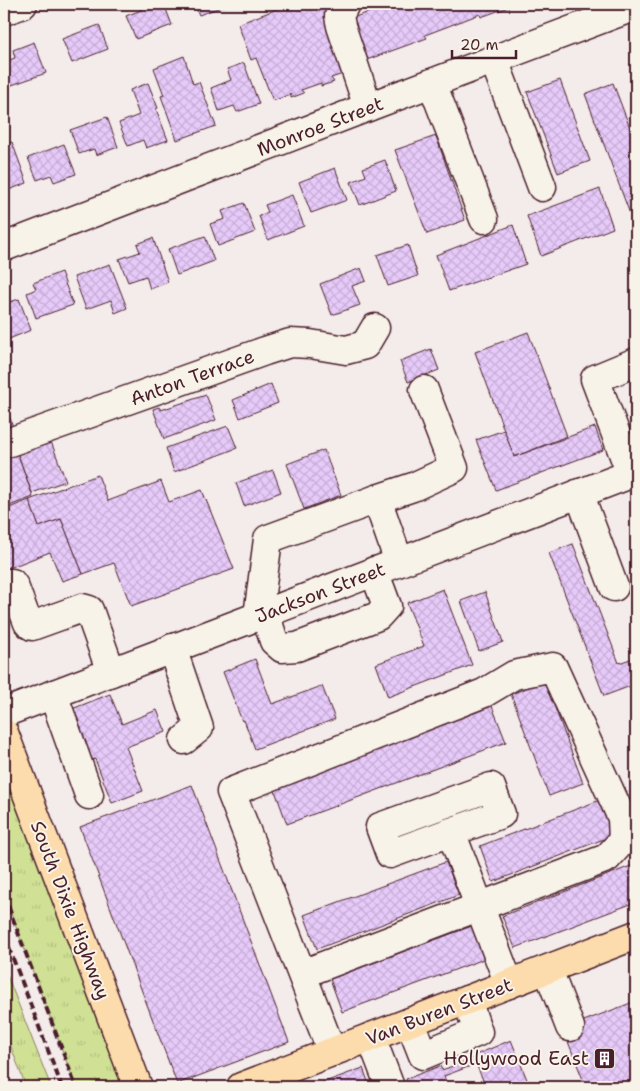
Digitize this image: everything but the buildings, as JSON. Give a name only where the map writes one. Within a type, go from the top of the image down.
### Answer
[{"type":"main road","name":"South Dixie Highway","points":[[4,733],[138,1087]]},
{"type":"main road","name":"Van Buren Street","points":[[241,1087],[636,935]]},
{"type":"street","points":[[4,11],[23,4]]},
{"type":"street","points":[[345,4],[339,16],[341,26],[368,107]]},
{"type":"street","name":"Monroe Street","points":[[4,247],[636,6]]},
{"type":"street","points":[[494,60],[542,188]]},
{"type":"street","points":[[432,83],[484,219]]},
{"type":"street","name":"Anton Terrace","points":[[4,444],[290,343],[346,350],[365,345],[375,328]]},
{"type":"street","points":[[634,473],[595,379],[636,362]]},
{"type":"street","points":[[374,571],[387,606],[378,616],[297,647],[282,648],[274,640],[261,615],[268,539],[413,487],[454,468],[424,390]]},
{"type":"street","name":"Jackson Street","points":[[4,713],[634,473]]},
{"type":"street","points":[[579,494],[614,587]]},
{"type":"street","points":[[377,499],[399,562]]},
{"type":"street","points":[[4,582],[12,583],[14,586],[28,622],[32,626],[82,608],[89,610],[111,672]]},
{"type":"street","points":[[172,648],[199,728],[184,740]]},
{"type":"street","points":[[302,974],[607,858],[623,840],[622,818],[553,667],[514,675],[484,693],[231,792],[332,1052]]},
{"type":"street","points":[[53,694],[89,795]]},
{"type":"street","points":[[451,832],[509,984]]},
{"type":"street","points":[[548,970],[570,1027]]},
{"type":"street","points":[[371,1038],[390,1087]]},
{"type":"green space","points":[[4,774],[124,1087],[76,1087],[4,895]]},
{"type":"green space","points":[[5,970],[51,1087],[26,1087],[4,1028]]},
{"type":"railway","points":[[4,895],[76,1087]]},
{"type":"railway","points":[[4,935],[62,1087]]},
{"type":"place","name":"Hollywood East","points":[[605,1058]]}]
